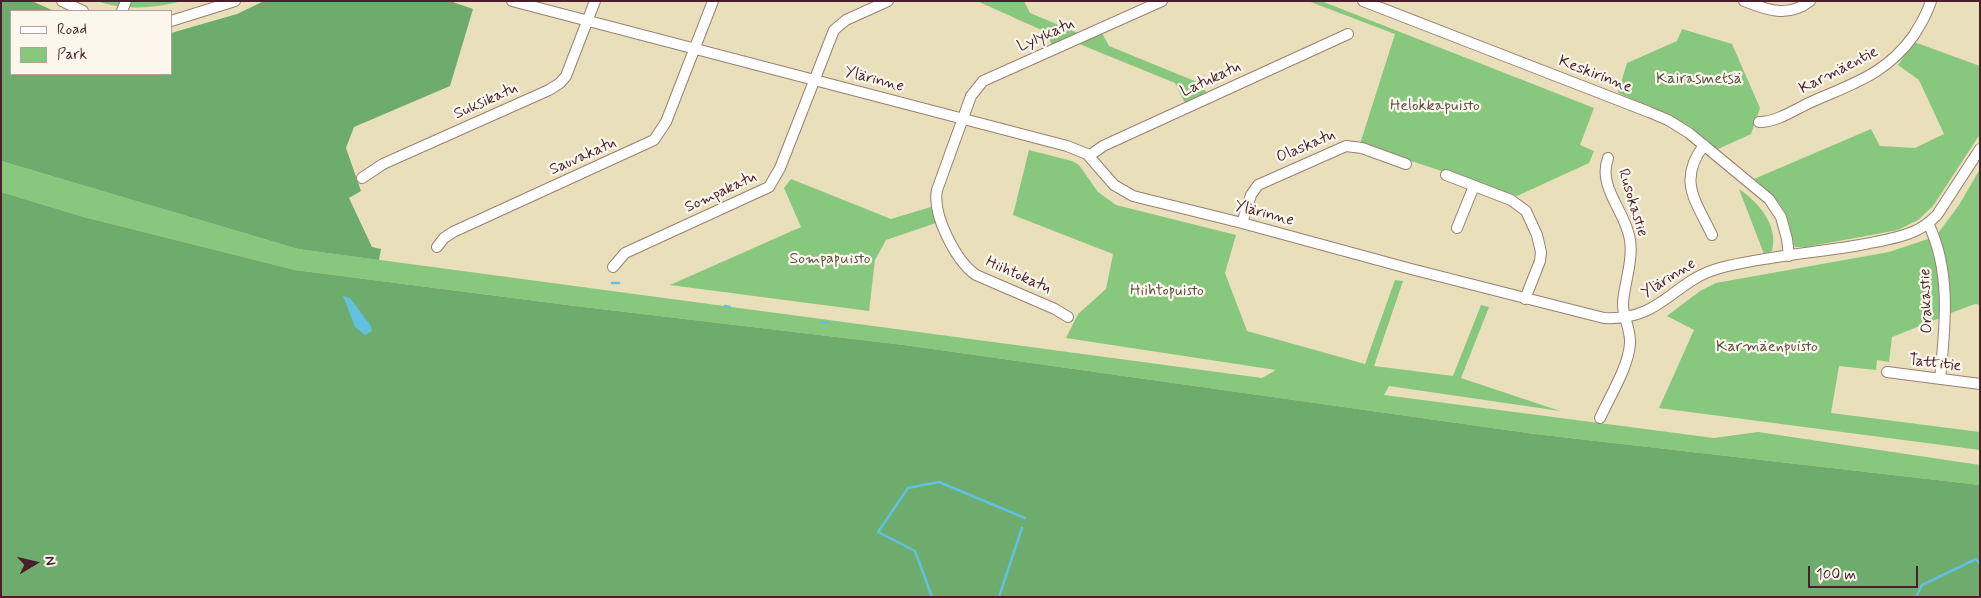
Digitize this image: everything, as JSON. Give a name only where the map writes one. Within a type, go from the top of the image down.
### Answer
[{"type":"street","points":[[62,1],[81,10]]},
{"type":"street","points":[[172,21],[235,1]]},
{"type":"street","name":"Ylärinne","points":[[512,1],[1067,146],[1090,156],[1114,185],[1133,196],[1604,318],[1626,318],[1654,308],[1707,272],[1734,265],[1887,240],[1914,232],[1928,223],[1952,195],[1980,149]]},
{"type":"street","name":"Suksikatu","points":[[362,178],[383,164],[556,87],[566,76],[595,1]]},
{"type":"street","name":"Sauvakatu","points":[[437,247],[444,238],[453,232],[654,140],[666,122],[712,1]]},
{"type":"street","name":"Sompakatu","points":[[613,267],[625,253],[769,187],[777,176],[831,36],[838,25],[888,1]]},
{"type":"street","name":"Lylykatu","points":[[963,119],[972,96],[983,81],[1162,1]]},
{"type":"street","points":[[1744,1],[1767,10],[1779,12],[1797,9],[1810,1]]},
{"type":"street","name":"Karmäentie","points":[[1759,122],[1778,118],[1886,66],[1904,49],[1913,36],[1926,17],[1931,1]]},
{"type":"street","name":"Keskirinne","points":[[1367,2],[1668,120],[1689,133],[1760,190],[1776,208],[1784,228],[1789,256]]},
{"type":"street","name":"Latukatu","points":[[1090,156],[1102,146],[1348,34]]},
{"type":"street","name":"Hiihtokatu","points":[[963,119],[935,198],[941,220],[956,254],[966,268],[976,275],[1055,309],[1068,317]]},
{"type":"street","points":[[1704,145],[1692,166],[1689,183],[1712,235]]},
{"type":"street","name":"Olaskatu","points":[[1242,223],[1251,195],[1258,185],[1341,147],[1357,147],[1406,164]]},
{"type":"street","name":"Rusokastie","points":[[1600,418],[1626,361],[1630,335],[1623,302],[1630,262],[1630,242],[1627,227],[1605,179],[1608,158]]},
{"type":"street","points":[[1446,175],[1519,204],[1526,211],[1533,224],[1541,248],[1541,257],[1525,299]]},
{"type":"street","points":[[1457,228],[1474,186]]},
{"type":"street","name":"Orakastie","points":[[1928,223],[1938,247],[1944,282],[1945,327],[1940,379]]},
{"type":"street","name":"Tattitie","points":[[1887,372],[1980,384]]},
{"type":"green space","points":[[1,1],[32,1],[52,10],[10,10],[10,75],[172,75],[172,33],[237,14],[264,1],[450,1],[473,9],[450,86],[354,127],[346,148],[361,191],[349,198],[372,247],[381,249],[379,260],[298,249],[1,161]]},
{"type":"green space","points":[[97,1],[183,1],[161,5],[129,7]]},
{"type":"green space","points":[[977,1],[1024,1],[1030,13],[1090,38],[1102,33],[1109,46],[1202,84],[1207,94],[1185,103],[1175,83],[1067,39],[1052,45],[1046,32]]},
{"type":"green space","name":"Helokkapuisto","points":[[1308,1],[1321,1],[1594,108],[1580,145],[1594,151],[1589,163],[1517,196],[1360,144],[1395,34]]},
{"type":"green space","name":"Kairasmetsä","points":[[1682,29],[1732,44],[1760,108],[1751,134],[1716,150],[1691,127],[1618,93],[1627,63],[1677,41]]},
{"type":"green space","points":[[1914,42],[1980,66],[1980,134],[1933,206],[1918,220],[1898,230],[1806,247],[1795,247],[1791,238],[1789,223],[1780,204],[1771,193],[1754,179],[1871,129],[1880,146],[1915,148],[1944,134],[1919,80],[1898,65]]},
{"type":"green space","name":"Hiihtopuisto","points":[[1029,150],[1072,161],[1079,165],[1098,192],[1116,205],[1236,235],[1225,273],[1247,331],[1365,364],[1395,280],[1403,281],[1374,366],[1453,376],[1481,305],[1489,307],[1461,378],[1560,411],[1389,386],[1384,395],[1714,438],[1758,432],[1980,465],[1980,485],[1535,434],[904,345],[575,306],[295,270],[84,217],[1,192],[1,161],[298,249],[1262,378],[1276,370],[1066,338],[1078,314],[1106,289],[1113,254],[1013,215]]},
{"type":"green space","points":[[1980,169],[1980,305],[1975,304],[1948,314],[1945,257],[1938,237],[1939,232],[1959,205]]},
{"type":"green space","name":"Sompapuisto","points":[[791,179],[891,219],[931,207],[936,223],[886,240],[875,260],[869,311],[670,285],[801,227],[784,188]]},
{"type":"green space","points":[[1739,189],[1760,207],[1770,223],[1773,241],[1772,251],[1764,254]]},
{"type":"green space","points":[[1,192],[84,217],[295,270],[575,306],[904,345],[1535,434],[1980,485],[1980,597],[1,597]]},
{"type":"green space","name":"Karmäenpuisto","points":[[1930,239],[1939,274],[1940,318],[1892,337],[1889,362],[1877,360],[1876,370],[1839,366],[1831,413],[1980,432],[1980,450],[1659,408],[1694,330],[1667,316],[1700,291],[1716,283],[1889,252]]},
{"type":"water","points":[[343,296],[350,298],[371,326],[372,331],[365,335],[355,327]]},
{"type":"waterway","points":[[612,283],[619,283]]},
{"type":"waterway","points":[[725,306],[730,307]]},
{"type":"waterway","points":[[822,322],[827,323]]},
{"type":"waterway","points":[[932,597],[915,551],[878,532],[908,488],[939,482],[1025,518]]},
{"type":"waterway","points":[[999,597],[1022,528]]},
{"type":"waterway","points":[[1916,597],[1922,585],[1976,559],[1980,564]]}]
